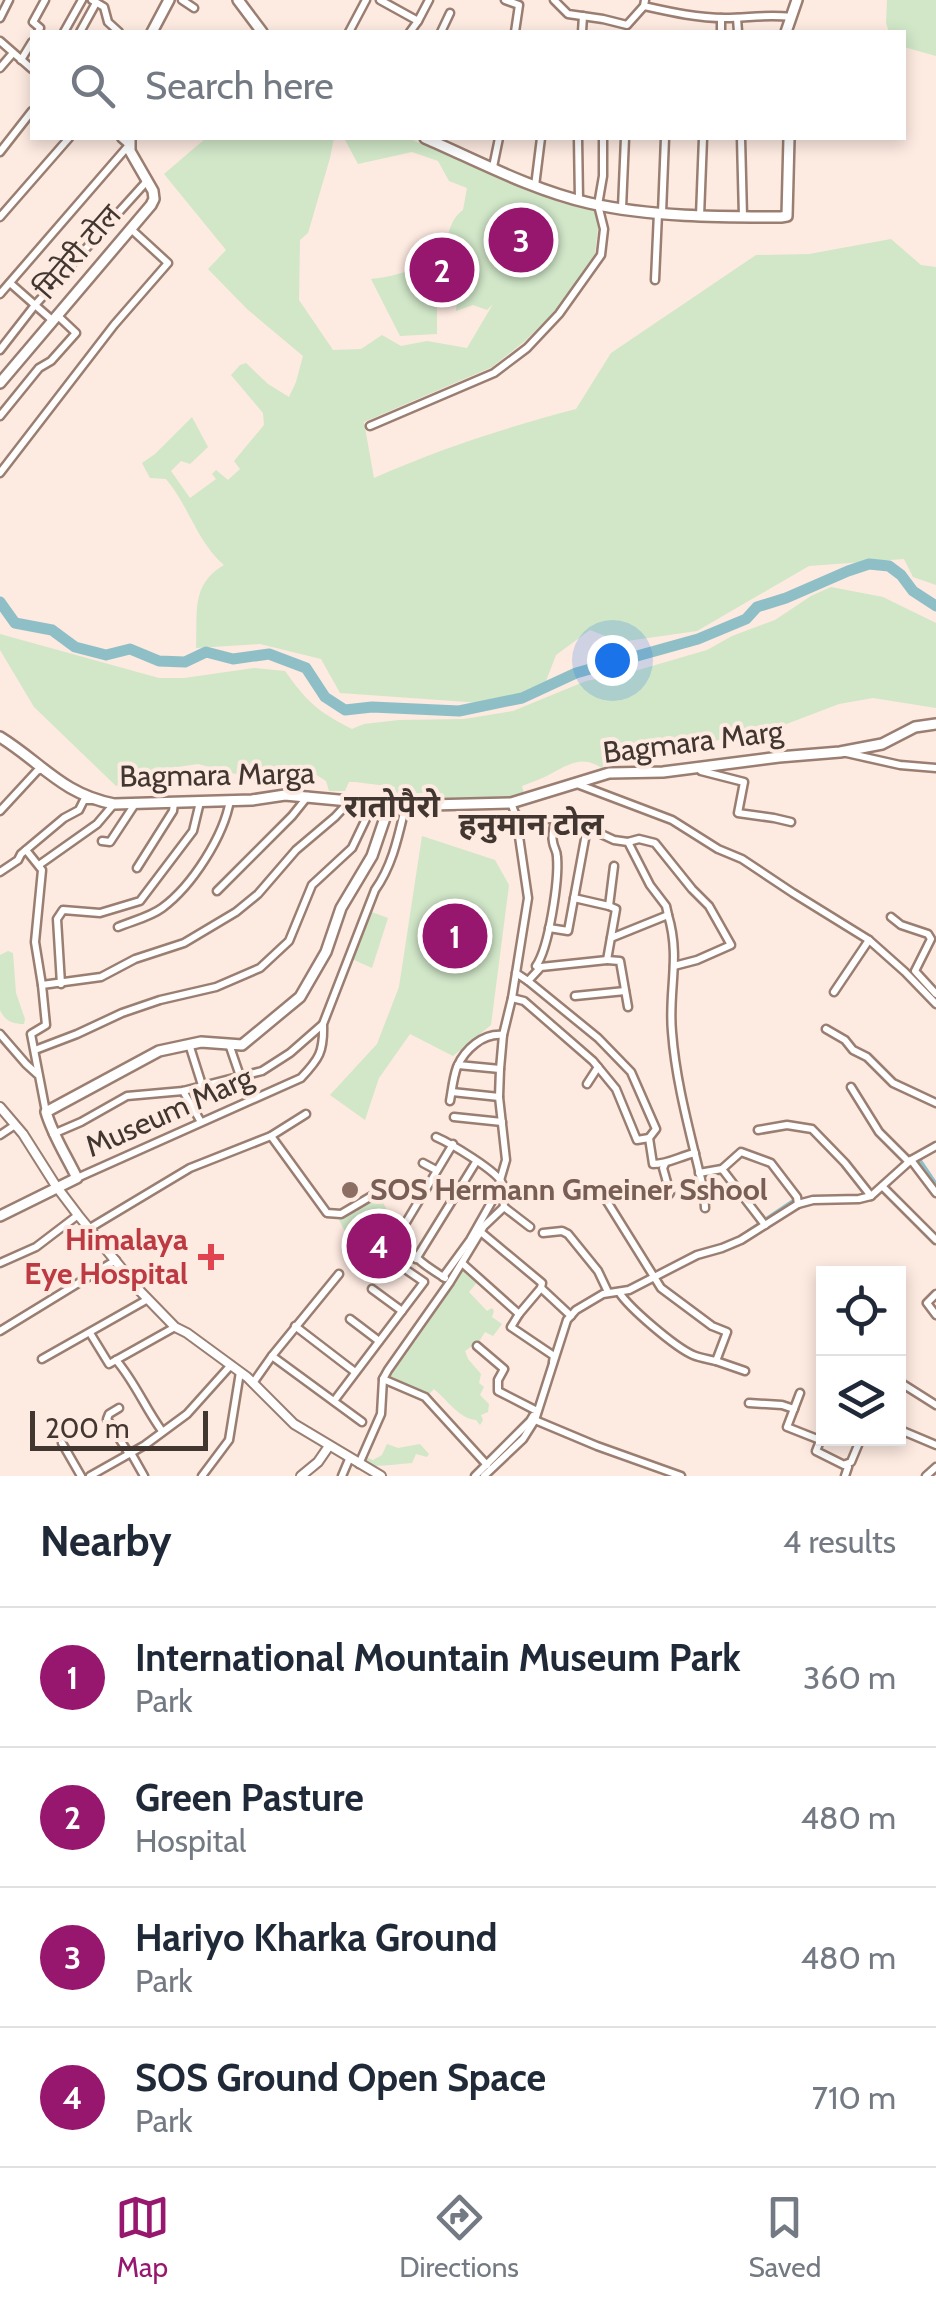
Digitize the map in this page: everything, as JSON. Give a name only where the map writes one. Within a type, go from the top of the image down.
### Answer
[{"type":"main road","points":[[153,30],[169,0]]},
{"type":"main road","points":[[238,0],[260,30]]},
{"type":"main road","points":[[787,30],[797,0]]},
{"type":"main road","points":[[127,140],[147,180]]},
{"type":"main road","points":[[430,140],[535,187],[580,200],[660,213],[743,217],[787,216],[789,140]]},
{"type":"main road","name":"मितेरी टोल","points":[[0,383],[154,199],[147,180]]},
{"type":"main road","name":"Bagmara Marg","points":[[394,800],[430,804],[510,802],[609,773],[664,772],[840,752],[882,744],[915,728],[936,724]]},
{"type":"main road","name":"Bagmara Marga","points":[[0,737],[68,788],[114,804],[252,800],[286,794],[350,801],[394,800]]},
{"type":"main road","points":[[0,1216],[77,1178],[63,1147],[52,1134],[46,1112],[158,1052],[202,1042],[242,1045],[300,997],[326,952],[342,908],[372,856],[394,800]]},
{"type":"street","points":[[0,18],[9,0]]},
{"type":"street","points":[[39,30],[32,22],[44,0]]},
{"type":"street","points":[[65,30],[82,0]]},
{"type":"street","points":[[182,0],[194,8]]},
{"type":"street","points":[[350,30],[366,0]]},
{"type":"street","points":[[380,0],[418,21]]},
{"type":"street","points":[[411,30],[429,0]]},
{"type":"street","points":[[554,0],[568,14],[626,29],[645,3],[685,15],[790,18]]},
{"type":"street","points":[[509,1],[519,5],[515,30]]},
{"type":"street","points":[[81,30],[100,2]]},
{"type":"street","points":[[100,2],[108,22],[117,30]]},
{"type":"street","points":[[441,30],[450,13]]},
{"type":"street","points":[[582,30],[583,16]]},
{"type":"street","points":[[721,18],[721,30]]},
{"type":"street","points":[[737,18],[738,30]]},
{"type":"street","points":[[0,41],[30,68]]},
{"type":"street","points":[[21,60],[30,45]]},
{"type":"street","points":[[0,68],[12,53]]},
{"type":"street","points":[[0,152],[30,114]]},
{"type":"street","points":[[0,216],[67,140]]},
{"type":"street","points":[[0,294],[127,140]]},
{"type":"street","points":[[493,168],[498,140]]},
{"type":"street","points":[[535,187],[541,140]]},
{"type":"street","points":[[578,140],[580,200]]},
{"type":"street","points":[[370,426],[494,373],[527,348],[559,314],[602,255],[604,229],[598,204],[603,176],[602,140]]},
{"type":"street","points":[[622,208],[625,140]]},
{"type":"street","points":[[654,280],[666,140]]},
{"type":"street","points":[[700,216],[703,140]]},
{"type":"street","points":[[740,140],[743,217]]},
{"type":"street","name":"मितेरी टोल","points":[[0,350],[147,180]]},
{"type":"street","points":[[0,473],[114,325],[166,267],[166,260],[130,229]]},
{"type":"street","points":[[0,416],[38,368],[51,361],[76,334],[10,282]]},
{"type":"street","points":[[840,752],[936,768]]},
{"type":"street","points":[[697,767],[744,782],[738,814],[791,822]]},
{"type":"street","points":[[0,811],[42,769]]},
{"type":"street","points":[[577,784],[672,820],[742,859],[869,940],[936,1004]]},
{"type":"street","points":[[217,891],[309,796]]},
{"type":"street","points":[[34,1050],[122,1012],[216,987],[260,968],[289,940],[312,885],[352,848],[375,799]]},
{"type":"street","points":[[0,872],[79,810],[84,800],[96,800]]},
{"type":"street","points":[[118,927],[161,910],[189,881],[216,842],[230,800]]},
{"type":"street","name":"Museum Marg","points":[[77,1178],[280,1088],[300,1078],[318,1060],[323,1024],[374,890],[386,874],[406,800]]},
{"type":"street","points":[[61,984],[56,919],[59,913],[100,913],[140,901],[193,831],[200,801]]},
{"type":"street","points":[[42,985],[101,977],[134,958],[184,942],[236,912],[350,801]]},
{"type":"street","points":[[137,868],[173,811],[174,802]]},
{"type":"street","points":[[362,1469],[382,1414],[383,1378],[496,1194],[506,1160],[500,1069],[528,898],[516,816],[510,802]]},
{"type":"street","points":[[102,841],[110,842],[135,803]]},
{"type":"street","points":[[39,866],[98,824],[114,804]]},
{"type":"street","points":[[516,816],[573,821],[614,840],[655,843],[709,906],[731,945],[674,966]]},
{"type":"street","points":[[527,979],[540,962],[548,928],[558,855],[552,838],[556,818]]},
{"type":"street","points":[[548,928],[568,931],[586,828]]},
{"type":"street","points":[[628,842],[668,915],[674,944],[672,1032],[705,1208]]},
{"type":"street","points":[[26,850],[42,870],[35,942],[46,1025],[31,1034],[46,1112]]},
{"type":"street","points":[[609,906],[614,866]]},
{"type":"street","points":[[574,898],[616,909],[607,960]]},
{"type":"street","points":[[610,938],[668,915]]},
{"type":"street","points":[[891,916],[901,925],[928,934],[930,939],[914,971],[936,994]]},
{"type":"street","points":[[834,992],[869,940]]},
{"type":"street","points":[[527,979],[541,967],[620,961],[628,1006]]},
{"type":"street","points":[[512,998],[524,1001],[598,1068],[616,1089],[637,1140],[649,1138],[656,1129],[631,1072],[598,1038],[516,973]]},
{"type":"street","points":[[574,996],[625,991]]},
{"type":"street","points":[[52,1134],[82,1122],[126,1096],[184,1091],[262,1072],[323,1024]]},
{"type":"street","points":[[826,1029],[867,1056],[893,1083],[936,1103]]},
{"type":"street","points":[[0,1034],[38,1074]]},
{"type":"street","points":[[499,1097],[451,1096],[458,1065],[478,1041],[503,1034]]},
{"type":"street","points":[[188,1044],[202,1085]]},
{"type":"street","points":[[229,1044],[240,1076]]},
{"type":"street","points":[[458,1065],[500,1069]]},
{"type":"street","points":[[588,1084],[598,1068]]},
{"type":"street","points":[[851,1087],[879,1132],[910,1160],[936,1192]]},
{"type":"street","points":[[184,1091],[201,1122]]},
{"type":"street","points":[[0,1108],[78,1215],[174,1327],[240,1372],[294,1424],[351,1456],[362,1469],[381,1476]]},
{"type":"street","points":[[90,1228],[190,1168],[271,1136],[306,1114]]},
{"type":"street","points":[[454,1118],[502,1122]]},
{"type":"street","points":[[0,1134],[15,1124]]},
{"type":"street","points":[[758,1130],[786,1125],[812,1129],[871,1196]]},
{"type":"street","points":[[271,1136],[327,1213],[341,1214],[376,1194]]},
{"type":"street","points":[[436,1136],[499,1178],[503,1187],[504,1206],[484,1226],[462,1263],[446,1280]]},
{"type":"street","points":[[649,1138],[653,1164],[665,1164],[694,1153]]},
{"type":"street","points":[[446,1280],[408,1250],[402,1229],[453,1144]]},
{"type":"street","points":[[484,1476],[523,1439],[535,1420],[567,1320],[590,1301],[608,1292],[629,1290],[697,1254],[741,1240],[798,1204],[871,1196],[910,1160],[936,1146]]},
{"type":"street","points":[[699,1173],[722,1169],[741,1152],[770,1163],[797,1197],[798,1204]]},
{"type":"street","points":[[416,1259],[477,1162]]},
{"type":"street","points":[[423,1163],[436,1170]]},
{"type":"street","points":[[656,1190],[670,1193],[665,1164]]},
{"type":"street","points":[[722,1169],[763,1223]]},
{"type":"street","points":[[883,1186],[936,1240]]},
{"type":"street","points":[[602,1196],[661,1288],[712,1326],[727,1332],[716,1361]]},
{"type":"street","points":[[504,1206],[530,1226]]},
{"type":"street","points":[[0,1263],[36,1247],[78,1215]]},
{"type":"street","points":[[475,1476],[530,1421],[554,1356],[512,1328],[542,1283],[482,1233]]},
{"type":"street","points":[[544,1233],[568,1234],[598,1271],[608,1292]]},
{"type":"street","points":[[0,1331],[116,1260]]},
{"type":"street","points":[[462,1263],[519,1314]]},
{"type":"street","points":[[334,1401],[424,1282],[408,1271]]},
{"type":"street","points":[[252,1383],[338,1274]]},
{"type":"street","points":[[372,1288],[402,1310]]},
{"type":"street","points":[[541,1288],[571,1316]]},
{"type":"street","points":[[619,1292],[646,1321],[690,1354],[746,1371]]},
{"type":"street","points":[[936,1294],[927,1302],[936,1315]]},
{"type":"street","points":[[42,1360],[148,1299]]},
{"type":"street","points":[[350,1318],[380,1341]]},
{"type":"street","points":[[295,1326],[355,1372]]},
{"type":"street","points":[[90,1333],[108,1363],[174,1327]]},
{"type":"street","points":[[476,1346],[504,1368],[498,1391],[535,1410]]},
{"type":"street","points":[[272,1356],[362,1422]]},
{"type":"street","points":[[116,1360],[128,1373],[162,1431]]},
{"type":"street","points":[[90,1476],[130,1454],[187,1414],[231,1365]]},
{"type":"street","points":[[202,1476],[229,1440],[240,1372]]},
{"type":"street","points":[[383,1378],[426,1397],[487,1465]]},
{"type":"street","points":[[906,1386],[936,1405]]},
{"type":"street","points":[[800,1393],[787,1426],[816,1438]]},
{"type":"street","points":[[749,1403],[794,1409]]},
{"type":"street","points":[[119,1408],[107,1420],[144,1476]]},
{"type":"street","points":[[535,1420],[681,1476]]},
{"type":"street","points":[[906,1433],[936,1445]]},
{"type":"street","points":[[62,1444],[81,1476]]},
{"type":"street","points":[[301,1476],[329,1446]]},
{"type":"street","points":[[818,1446],[816,1452],[846,1464],[858,1446]]},
{"type":"street","points":[[342,1476],[351,1456]]},
{"type":"street","points":[[845,1476],[846,1464]]},
{"type":"street","points":[[926,1476],[936,1467]]},
{"type":"green space","points":[[887,0],[936,0],[936,56],[906,48],[906,30],[888,30]]},
{"type":"green space","points":[[204,140],[334,140],[308,233],[300,240],[299,300],[333,350],[361,349],[382,335],[401,346],[427,341],[467,348],[493,304],[487,310],[473,305],[456,311],[458,292],[452,278],[437,283],[437,334],[400,336],[371,279],[407,271],[439,252],[454,219],[463,210],[467,188],[449,181],[438,161],[412,152],[358,164],[345,140],[413,140],[561,203],[596,210],[595,254],[558,308],[525,341],[492,367],[364,422],[374,478],[474,439],[576,409],[611,353],[756,255],[809,254],[891,239],[921,265],[936,267],[936,585],[913,577],[904,559],[809,566],[697,631],[620,642],[590,630],[556,655],[546,681],[496,704],[340,693],[321,659],[260,644],[196,648],[201,591],[224,565],[207,546],[166,479],[150,478],[142,463],[192,417],[208,447],[190,464],[181,461],[171,471],[190,498],[216,479],[212,474],[216,470],[228,480],[240,469],[234,461],[264,425],[263,413],[231,375],[246,363],[289,397],[303,356],[247,309],[208,269],[226,250],[164,174]]},
{"type":"green space","points":[[831,587],[883,597],[936,623],[936,708],[873,698],[839,704],[745,736],[607,755],[602,768],[589,762],[572,764],[522,786],[524,794],[476,801],[394,796],[395,787],[355,782],[349,782],[345,791],[329,791],[326,781],[296,766],[243,776],[198,764],[150,771],[116,786],[34,707],[0,650],[0,634],[159,678],[254,668],[285,671],[314,705],[352,729],[399,720],[464,719],[513,711],[586,681],[707,650],[775,620]]},
{"type":"green space","points":[[422,836],[495,860],[509,885],[491,1025],[453,1056],[410,1034],[379,1078],[365,1120],[330,1095],[377,1044],[399,987]]},
{"type":"green space","points":[[369,911],[388,918],[372,968],[352,959]]},
{"type":"green space","points":[[13,953],[16,993],[24,1024],[9,1021],[0,1010],[0,955]]},
{"type":"green space","points":[[378,1195],[414,1263],[371,1282],[338,1218]]},
{"type":"green space","points":[[464,1268],[478,1281],[469,1292],[487,1311],[492,1308],[492,1317],[502,1324],[493,1336],[485,1332],[481,1347],[472,1346],[465,1351],[481,1374],[479,1383],[484,1387],[480,1395],[489,1404],[488,1412],[481,1415],[480,1425],[459,1413],[434,1389],[428,1395],[386,1378]]},
{"type":"green space","points":[[387,1444],[398,1448],[420,1444],[429,1454],[416,1454],[412,1463],[363,1466],[363,1459],[373,1460],[382,1455]]},
{"type":"waterway","points":[[0,602],[15,623],[52,630],[75,647],[106,655],[130,649],[159,661],[185,662],[206,652],[233,659],[269,654],[306,668],[325,697],[345,710],[372,707],[459,711],[522,698],[576,673],[698,639],[746,619],[757,607],[869,564],[889,566],[913,591],[936,606]]},
{"type":"waterway","points":[[919,1161],[936,1186]]},
{"type":"waterway","points":[[749,1232],[795,1201]]},
{"type":"place","name":"Hariyo Kharka Ground","points":[[521,240]]},
{"type":"place","name":"Green Pasture","points":[[442,270]]},
{"type":"place","name":"International Mountain Museum Park","points":[[455,936]]},
{"type":"place","name":"SOS Hermann Gmeiner Sshool","points":[[350,1190]]},
{"type":"place","name":"SOS Ground Open Space","points":[[379,1246]]},
{"type":"place","name":"Himalaya Eye Hospital","points":[[211,1257]]},
{"type":"district","name":"रातोपैरो","points":[[392,806]]},
{"type":"district","name":"हनुमान टोल","points":[[531,824]]}]
